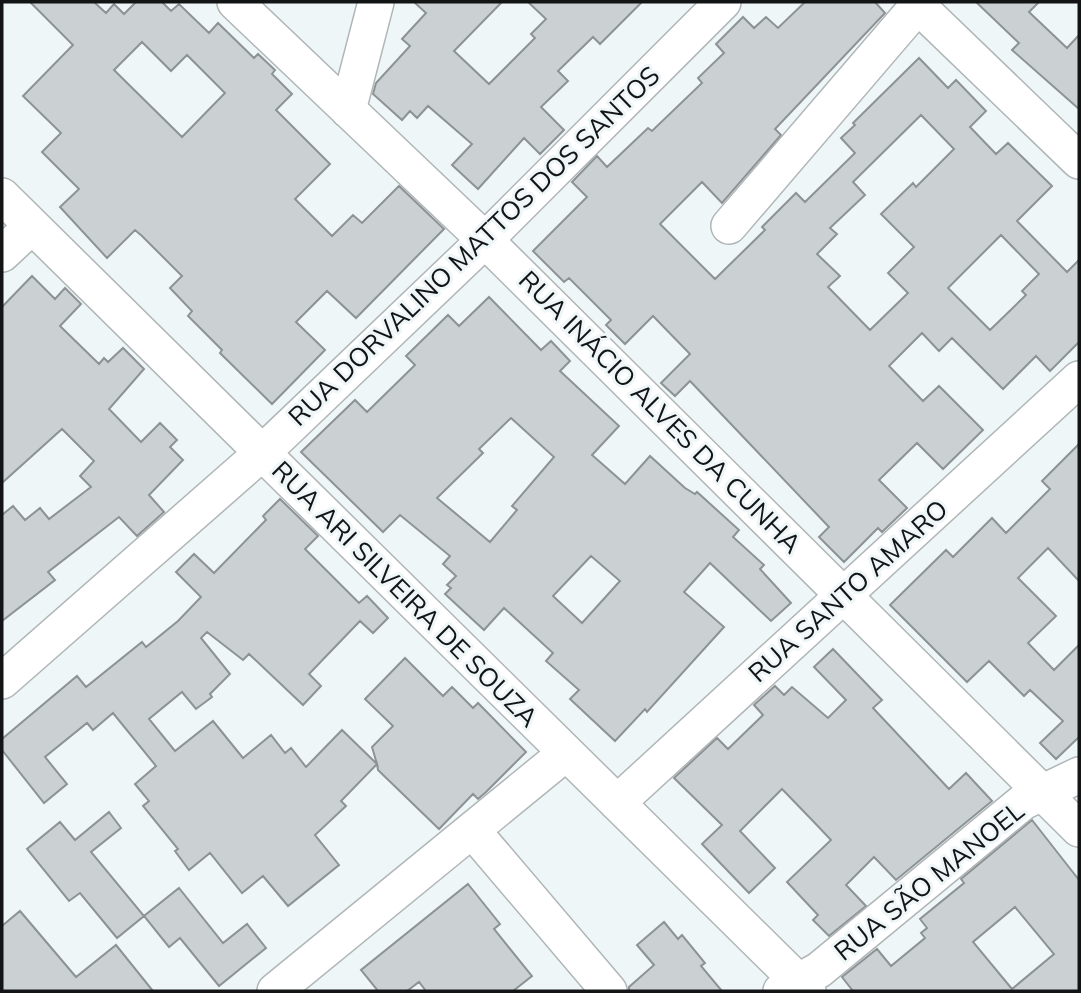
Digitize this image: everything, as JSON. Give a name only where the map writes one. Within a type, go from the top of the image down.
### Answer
[{"type":"street","name":"RUA INÁCIO ALVES DA CUNHA","points":[[235,2],[485,240],[1079,829]]},
{"type":"street","points":[[348,110],[376,2]]},
{"type":"street","name":"RUA DORVALINO MATTOS DOS SANTOS","points":[[2,681],[262,453],[485,240],[723,2]]},
{"type":"street","points":[[729,226],[918,3],[1079,161]]},
{"type":"street","name":"RUA ARI SILVEIRA DE SOUZA","points":[[2,196],[617,803],[795,988]]},
{"type":"street","points":[[2,254],[32,226]]},
{"type":"street","name":"RUA SANTO AMARO","points":[[617,803],[1079,379]]},
{"type":"street","points":[[275,991],[566,753]]},
{"type":"street","name":"RUA SÃO MANOEL","points":[[795,988],[1023,802],[1079,775]]},
{"type":"street","points":[[472,830],[609,991]]},
{"type":"building","points":[[30,2],[94,2],[106,13],[114,4],[124,14],[136,2],[162,2],[171,11],[179,4],[209,33],[218,23],[254,58],[258,54],[275,70],[272,74],[292,94],[276,110],[330,164],[295,199],[332,236],[353,215],[362,223],[399,186],[444,229],[356,318],[327,291],[296,322],[325,350],[272,404],[220,353],[222,350],[188,316],[192,311],[170,288],[182,276],[142,236],[135,230],[107,258],[60,207],[79,189],[42,152],[61,133],[23,96],[73,45]],"holes":[[[142,42],[171,71],[187,55],[225,93],[182,137],[114,70]]]},
{"type":"building","points":[[414,2],[502,2],[454,51],[489,84],[535,38],[531,34],[546,19],[528,2],[642,2],[600,44],[593,37],[558,71],[568,81],[541,107],[564,130],[540,154],[524,138],[478,189],[452,165],[472,144],[428,106],[417,118],[410,111],[402,120],[373,94],[376,83],[410,46],[402,39],[426,13]]},
{"type":"building","points":[[805,2],[875,2],[885,13],[775,129],[781,135],[722,203],[702,182],[660,224],[715,279],[765,230],[762,227],[796,193],[805,202],[855,153],[841,138],[919,58],[948,88],[956,80],[986,111],[970,127],[996,154],[1008,143],[1052,186],[1017,221],[1067,272],[1079,260],[1079,342],[1050,371],[1036,356],[1003,389],[952,338],[939,351],[922,333],[889,366],[923,401],[939,386],[983,430],[943,469],[917,443],[879,480],[907,508],[882,532],[878,528],[844,562],[819,537],[829,527],[690,381],[675,396],[661,383],[690,354],[653,316],[625,344],[606,325],[611,320],[569,278],[564,282],[533,251],[587,197],[572,182],[597,156],[607,167],[648,128],[652,131],[702,83],[698,78],[724,53],[716,44],[743,17],[754,28],[766,17],[778,28]],"holes":[[[921,115],[954,149],[916,187],[913,183],[881,214],[914,247],[888,273],[908,293],[870,330],[828,287],[840,276],[817,254],[837,234],[830,228],[865,195],[853,182]],[[1001,235],[1039,274],[1022,291],[1026,295],[990,330],[948,288]]]},
{"type":"building","points":[[976,2],[1039,2],[1029,12],[1067,48],[1079,35],[1079,109],[1012,50],[1019,43]]},
{"type":"building","points":[[32,276],[55,299],[65,288],[81,304],[60,326],[99,364],[104,358],[108,362],[123,348],[144,369],[109,409],[141,442],[160,423],[177,440],[170,447],[183,460],[149,495],[164,512],[137,536],[119,517],[48,572],[55,580],[2,621],[2,515],[13,506],[25,520],[40,508],[49,519],[91,487],[80,476],[94,461],[62,429],[2,483],[2,307]]},
{"type":"building","points":[[489,297],[541,350],[551,341],[570,361],[560,371],[619,426],[592,455],[625,484],[650,456],[685,488],[695,494],[697,492],[739,530],[733,537],[764,565],[760,569],[791,603],[771,621],[710,563],[684,592],[724,627],[647,712],[645,709],[615,741],[570,699],[579,690],[546,661],[553,653],[504,608],[484,630],[445,594],[451,588],[447,585],[456,576],[443,564],[450,556],[400,515],[383,532],[301,452],[355,400],[367,412],[415,365],[406,356],[448,315],[459,326]],"holes":[[[511,418],[554,457],[512,506],[517,510],[490,542],[437,498],[483,453],[479,449]],[[591,556],[620,581],[582,623],[553,596]]]},
{"type":"building","points":[[1079,444],[1079,581],[1048,548],[1018,578],[1056,616],[1028,643],[1054,670],[1079,645],[1079,737],[1056,759],[1040,743],[1063,721],[1030,690],[1024,696],[989,661],[967,682],[890,605],[946,550],[953,557],[992,518],[1006,533],[1050,489],[1042,481]]},
{"type":"building","points":[[280,499],[318,536],[305,549],[359,603],[367,596],[388,618],[373,633],[360,621],[309,674],[321,686],[303,705],[249,654],[243,660],[207,632],[201,638],[230,674],[210,694],[212,697],[196,709],[182,692],[149,719],[175,751],[213,721],[243,758],[271,735],[285,753],[291,748],[306,767],[342,730],[377,764],[341,801],[346,806],[315,835],[339,865],[288,906],[263,876],[242,893],[210,853],[189,870],[175,851],[178,849],[143,806],[149,801],[135,784],[156,766],[113,713],[93,730],[87,723],[45,757],[67,784],[44,803],[2,750],[2,739],[77,676],[86,687],[142,642],[146,647],[178,621],[201,597],[176,572],[194,554],[214,573],[266,520],[263,516]]},
{"type":"building","points":[[833,649],[882,700],[873,708],[949,789],[966,773],[992,801],[896,880],[874,857],[846,885],[866,906],[829,936],[813,920],[818,915],[787,882],[831,840],[782,789],[740,831],[775,868],[749,893],[702,844],[722,825],[674,778],[717,738],[728,749],[763,715],[754,705],[775,686],[784,695],[792,687],[828,718],[846,700],[814,667]]},
{"type":"building","points":[[405,658],[443,696],[452,687],[473,708],[478,703],[526,752],[478,799],[473,794],[439,829],[378,770],[372,747],[393,726],[365,699]]},
{"type":"building","points":[[109,812],[121,828],[91,852],[144,916],[117,938],[80,893],[69,901],[27,849],[60,822],[75,840]]},
{"type":"building","points":[[1032,820],[1079,880],[1079,991],[853,991],[842,977],[877,949],[891,966],[925,938],[921,933],[927,928],[920,919],[964,883],[961,879]],"holes":[[[1015,907],[1054,954],[1012,989],[973,942]]]},
{"type":"building","points":[[468,884],[500,924],[494,929],[532,976],[513,991],[426,991],[419,982],[407,991],[378,991],[361,970]]},
{"type":"building","points":[[179,888],[223,943],[247,924],[266,948],[219,986],[180,938],[169,947],[144,916]]},
{"type":"building","points":[[20,911],[76,977],[116,945],[153,991],[2,991],[2,926]]},
{"type":"building","points":[[664,922],[678,939],[682,935],[705,963],[701,966],[722,991],[629,991],[629,987],[654,965],[637,945]]}]
